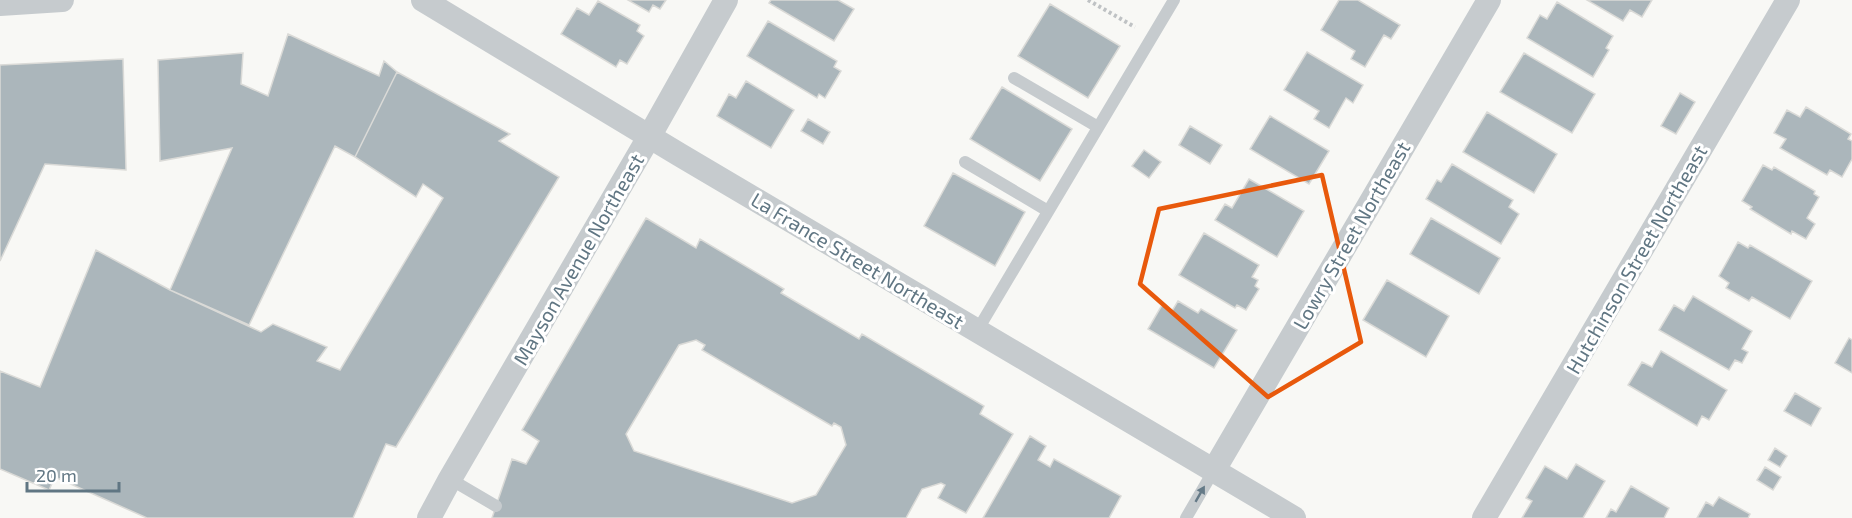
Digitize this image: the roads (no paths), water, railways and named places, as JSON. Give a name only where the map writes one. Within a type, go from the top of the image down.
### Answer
[{"type":"street","points":[[0,4],[62,0]]},
{"type":"street","name":"La France Street Northeast","points":[[423,0],[649,137],[1294,518]]},
{"type":"street","name":"Mayson Avenue Northeast","points":[[429,518],[726,0]]},
{"type":"street","name":"Lowry Street Northeast","points":[[1214,470],[1489,0]]},
{"type":"street","name":"Hutchinson Street Northeast","points":[[1484,518],[1788,0]]},
{"type":"lane","points":[[977,331],[1174,0]]},
{"type":"lane","points":[[1014,78],[1098,127]]},
{"type":"lane","points":[[965,162],[1048,211]]},
{"type":"lane","points":[[1186,518],[1214,470]]},
{"type":"lane","points":[[450,479],[496,506]]}]
